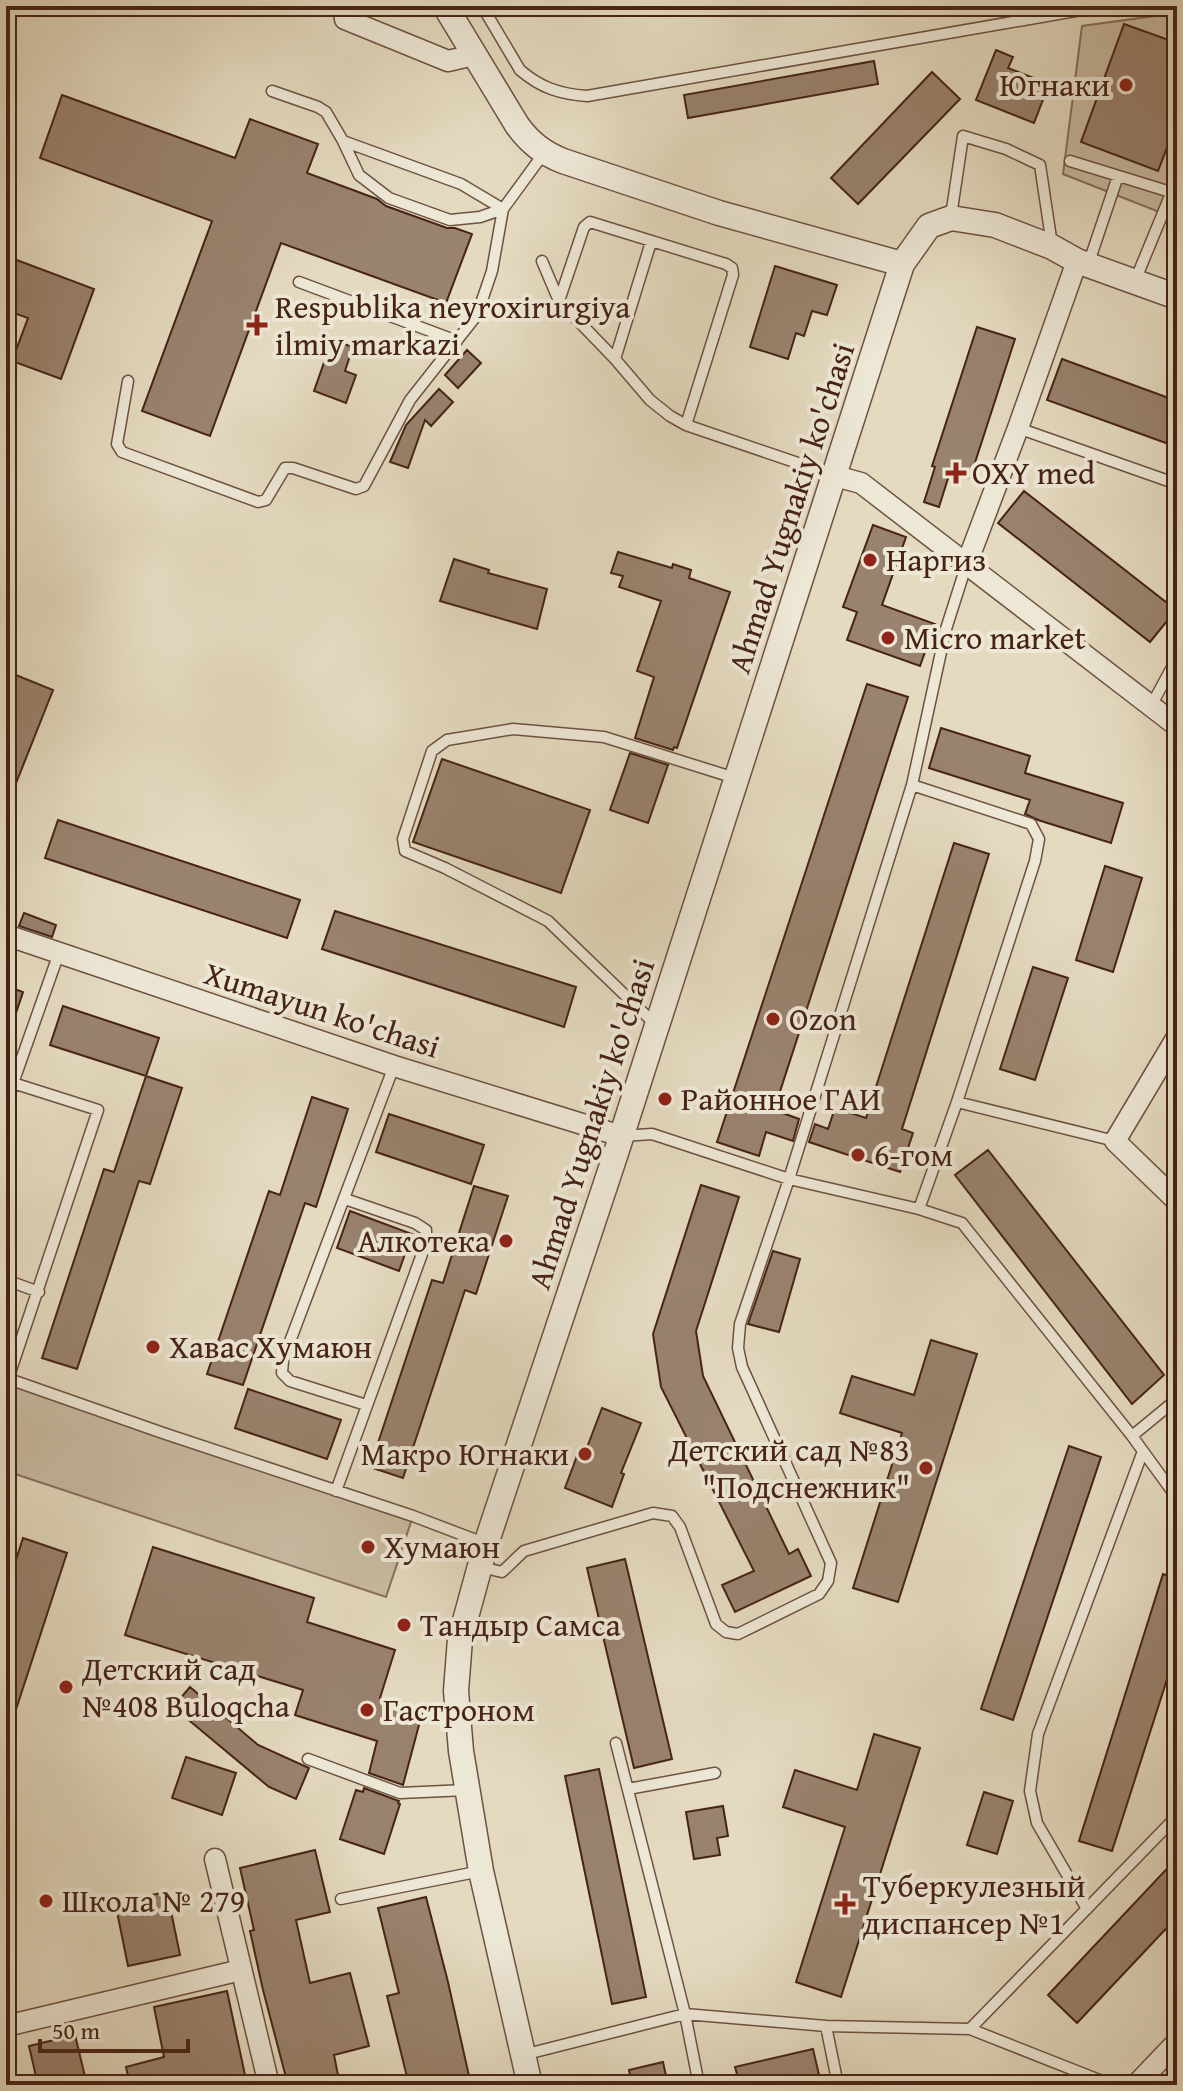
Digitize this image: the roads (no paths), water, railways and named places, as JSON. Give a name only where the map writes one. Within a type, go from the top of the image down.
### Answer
[{"type":"street","points":[[343,6],[345,19],[448,61],[474,55]]},
{"type":"street","points":[[445,6],[517,125],[528,140],[544,153],[719,213],[902,264]]},
{"type":"street","points":[[951,218],[995,225],[1052,247],[1082,263],[1177,297]]},
{"type":"street","name":"Ahmad Yugnakiy ko'chasi","points":[[530,2085],[481,1871],[467,1790],[457,1711],[456,1671],[460,1639],[482,1555],[657,1026],[902,264],[929,226],[951,218]]},
{"type":"street","points":[[967,563],[1082,263]]},
{"type":"street","points":[[835,476],[861,483],[1177,726]]},
{"type":"street","name":"Xumayun ko'chasi","points":[[6,935],[394,1066],[621,1136]]},
{"type":"street","points":[[1177,1037],[1115,1141],[1177,1201]]},
{"type":"street","points":[[215,1859],[269,2085]]},
{"type":"street","points":[[6,2026],[241,1970]]},
{"type":"street","points":[[1136,2085],[1177,2042]]},
{"type":"lane","points":[[482,6],[520,70],[545,88],[587,96],[1104,6]]},
{"type":"lane","points":[[272,91],[326,112],[359,175],[389,198],[450,220],[480,217],[503,209]]},
{"type":"lane","points":[[951,218],[963,136],[1006,149],[1040,165],[1052,247]]},
{"type":"lane","points":[[343,141],[461,184],[503,209]]},
{"type":"lane","points":[[128,381],[117,444],[122,452],[258,502],[266,500],[285,468],[356,489],[364,486],[410,400],[477,315],[492,271],[503,209],[544,153]]},
{"type":"lane","points":[[1070,161],[1174,194]]},
{"type":"lane","points":[[1082,263],[1118,176]]},
{"type":"lane","points":[[1135,282],[1174,194],[1177,179]]},
{"type":"lane","points":[[559,301],[584,227],[590,222],[732,268],[733,275],[686,425]]},
{"type":"lane","points":[[615,359],[651,242]]},
{"type":"lane","points":[[542,261],[559,301],[650,400],[670,416],[686,425],[835,476]]},
{"type":"lane","points":[[299,282],[457,341]]},
{"type":"lane","points":[[1018,428],[1177,484]]},
{"type":"lane","points":[[13,1083],[98,1110],[39,1292],[7,1379],[413,1516],[482,1555],[502,1572],[524,1551],[653,1513],[672,1516],[680,1527],[716,1624],[726,1632],[738,1634],[819,1594],[828,1581],[831,1563],[742,1367],[738,1348],[740,1324],[789,1179],[912,785],[946,629],[967,563]]},
{"type":"lane","points":[[1151,706],[1177,658]]},
{"type":"lane","points":[[657,1026],[548,921],[405,851],[403,839],[432,751],[447,740],[513,729],[604,737],[737,779]]},
{"type":"lane","points":[[912,785],[1031,824],[1039,839],[1035,861],[957,1102],[919,1209]]},
{"type":"lane","points":[[6,1103],[59,953]]},
{"type":"lane","points":[[366,1405],[290,1381],[282,1373],[283,1360],[394,1066]]},
{"type":"lane","points":[[957,1102],[1115,1141]]},
{"type":"lane","points":[[621,1136],[652,1134],[789,1179],[919,1209],[962,1223],[1132,1436],[1177,1498]]},
{"type":"lane","points":[[336,1491],[426,1243],[426,1230],[415,1223],[345,1199]]},
{"type":"lane","points":[[6,1280],[39,1292]]},
{"type":"lane","points":[[1132,1436],[1177,1399]]},
{"type":"lane","points":[[1087,1909],[1037,1823],[1030,1791],[1038,1734],[1143,1451]]},
{"type":"lane","points":[[616,1743],[685,2014],[699,2085]]},
{"type":"lane","points":[[308,1759],[400,1793],[467,1790]]},
{"type":"lane","points":[[628,1789],[715,1773]]},
{"type":"lane","points":[[970,2029],[1177,1816]]},
{"type":"lane","points":[[341,1899],[481,1871]]},
{"type":"lane","points":[[523,2055],[685,2014],[826,2026],[970,2029],[1112,2085]]},
{"type":"lane","points":[[826,2026],[838,2085]]},
{"type":"place","name":"Югнаки","points":[[1126,85]]},
{"type":"place","name":"Respublika neyroxirurgiya ilmiy markazi","points":[[257,325]]},
{"type":"place","name":"OXY med","points":[[956,473]]},
{"type":"place","name":"Наргиз","points":[[870,560]]},
{"type":"place","name":"Micro market","points":[[888,638]]},
{"type":"place","name":"Ozon","points":[[773,1019]]},
{"type":"place","name":"Районное ГАИ","points":[[665,1099]]},
{"type":"place","name":"6-гом","points":[[858,1155]]},
{"type":"place","name":"Алкотека","points":[[506,1241]]},
{"type":"place","name":"Хавас Хумаюн","points":[[153,1347]]},
{"type":"place","name":"Макро Югнаки","points":[[585,1454]]},
{"type":"place","name":"Детский сад №83 \"Подснежник\"","points":[[926,1468]]},
{"type":"place","name":"Хумаюн","points":[[368,1547]]},
{"type":"place","name":"Тандыр Самса","points":[[404,1625]]},
{"type":"place","name":"Детский сад №408 Buloqcha","points":[[66,1687]]},
{"type":"place","name":"Гастроном","points":[[367,1710]]},
{"type":"place","name":"Школа № 279","points":[[46,1901]]},
{"type":"place","name":"Туберкулезный диспансер №1","points":[[845,1904]]}]
